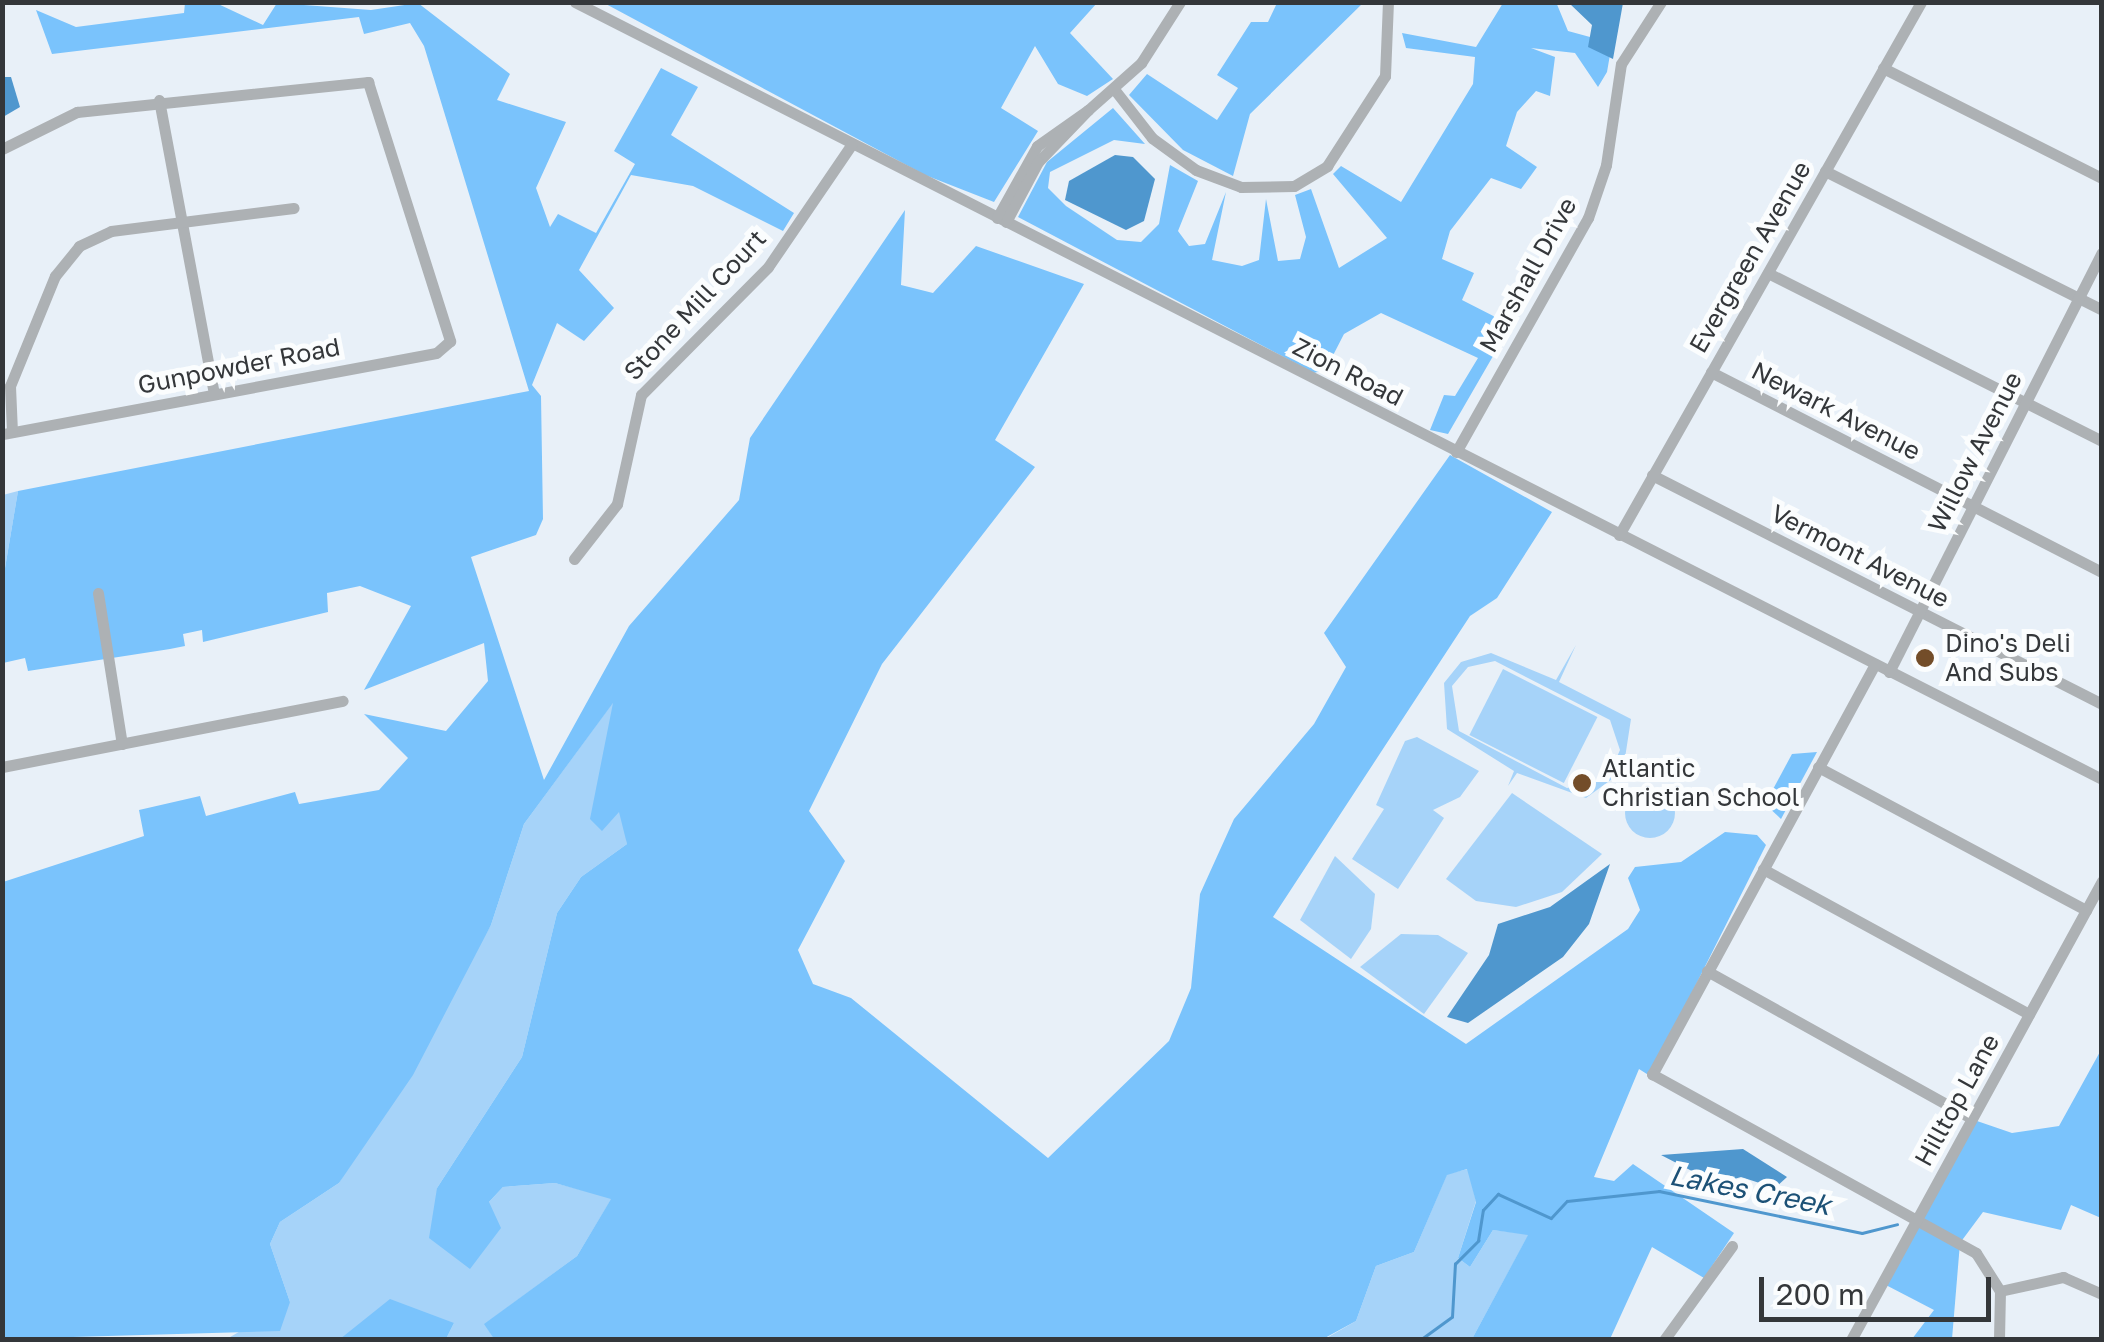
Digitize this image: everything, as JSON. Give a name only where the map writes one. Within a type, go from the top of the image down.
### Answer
[{"type":"street","name":"Zion Road","points":[[575,2],[2102,779]]},
{"type":"street","points":[[1001,220],[1038,162],[1114,89],[1180,2]]},
{"type":"street","points":[[1114,89],[1152,138],[1196,170],[1254,189],[1294,186],[1336,154],[1385,76],[1388,2]]},
{"type":"street","name":"Marshall Drive","points":[[1456,452],[1593,206],[1621,64],[1660,2]]},
{"type":"street","name":"Evergreen Avenue","points":[[1619,535],[1921,2]]},
{"type":"street","points":[[1884,68],[2102,178]]},
{"type":"street","name":"Gunpowder Road","points":[[7,433],[436,353],[450,341],[378,100],[360,79],[158,100]]},
{"type":"street","points":[[2,149],[77,112],[158,100],[214,393]]},
{"type":"street","name":"Stone Mill Court","points":[[574,559],[617,504],[640,395],[768,267],[852,144]]},
{"type":"street","points":[[1825,171],[2102,310]]},
{"type":"street","points":[[7,433],[10,386],[67,257],[98,234],[294,208]]},
{"type":"street","name":"Willow Avenue","points":[[1890,672],[2102,253]]},
{"type":"street","points":[[1768,273],[2102,441]]},
{"type":"street","name":"Newark Avenue","points":[[1711,372],[2102,572]]},
{"type":"street","name":"Vermont Avenue","points":[[1652,475],[2102,704]]},
{"type":"street","points":[[98,594],[122,744]]},
{"type":"street","points":[[1644,1086],[1875,664]]},
{"type":"street","points":[[2,767],[343,701]]},
{"type":"street","points":[[1818,766],[2086,910]]},
{"type":"street","points":[[1763,868],[2029,1014]]},
{"type":"street","name":"Hilltop Lane","points":[[1851,1340],[2102,881]]},
{"type":"street","points":[[1707,970],[1971,1118]]},
{"type":"street","points":[[1652,1074],[1976,1253],[2000,1291],[1998,1340]]},
{"type":"street","points":[[1664,1340],[1732,1246]]},
{"type":"street","points":[[2000,1291],[2063,1277],[2102,1294]]},
{"type":"shaded area","points":[[1556,2],[1568,31],[1612,43],[1607,72],[1598,87],[1575,53],[1531,48],[1555,57],[1550,96],[1536,91],[1517,112],[1506,146],[1537,167],[1521,189],[1491,178],[1450,231],[1442,259],[1474,273],[1462,300],[1511,325],[1448,434],[1430,430],[1444,395],[1455,396],[1478,358],[1381,313],[1344,334],[1326,369],[1314,373],[1018,217],[1047,162],[1113,108],[1145,144],[1114,140],[1050,172],[1048,188],[1066,206],[1117,240],[1141,242],[1159,224],[1170,165],[1198,181],[1178,231],[1189,246],[1205,244],[1226,192],[1212,260],[1242,266],[1259,260],[1266,199],[1278,261],[1300,259],[1306,237],[1295,195],[1311,189],[1339,268],[1387,238],[1333,174],[1341,166],[1401,202],[1473,84],[1475,57],[1406,48],[1402,33],[1476,47],[1503,3]]},
{"type":"shaded area","points":[[185,3],[216,3],[263,25],[277,3],[371,10],[418,3],[510,74],[497,100],[566,122],[536,188],[550,227],[558,214],[596,233],[635,164],[614,151],[661,68],[698,87],[671,135],[794,213],[783,231],[693,186],[631,175],[579,270],[614,308],[584,341],[557,323],[532,385],[541,396],[543,519],[536,535],[471,557],[544,780],[629,626],[739,500],[750,438],[905,210],[901,285],[933,293],[976,246],[1084,284],[995,440],[1035,467],[882,664],[809,811],[845,861],[798,950],[813,984],[851,998],[1048,1158],[1169,1041],[1191,988],[1200,894],[1234,819],[1314,724],[1346,667],[1324,633],[1450,455],[1552,512],[1497,598],[1470,616],[1273,917],[1466,1044],[1628,929],[1640,910],[1628,878],[1635,867],[1681,862],[1725,832],[1757,835],[1766,845],[1650,1076],[1639,1069],[1594,1177],[1614,1181],[1633,1164],[1734,1233],[1704,1278],[1652,1247],[1610,1339],[1472,1339],[1528,1235],[1493,1230],[1470,1267],[1458,1258],[1476,1202],[1467,1169],[1447,1175],[1414,1252],[1376,1266],[1356,1321],[1323,1339],[494,1339],[484,1324],[577,1256],[611,1199],[555,1183],[503,1187],[489,1202],[501,1228],[470,1269],[429,1238],[437,1188],[522,1057],[557,913],[581,877],[627,844],[619,812],[602,831],[590,819],[613,703],[524,824],[491,925],[413,1075],[339,1183],[280,1222],[270,1244],[290,1302],[280,1331],[3,1339],[3,882],[144,836],[139,810],[200,796],[206,816],[295,792],[299,804],[379,790],[408,758],[364,714],[446,731],[488,681],[484,643],[364,690],[411,606],[360,586],[327,593],[328,612],[203,642],[202,630],[183,634],[185,646],[28,671],[25,658],[3,663],[3,580],[18,491],[529,391],[424,46],[410,23],[364,34],[359,17],[52,54],[36,10],[76,27],[184,13]]},
{"type":"shaded area","points":[[604,3],[1097,3],[1070,33],[1113,79],[1087,96],[1058,84],[1035,46],[1001,108],[1038,131],[994,202],[925,175]]},
{"type":"shaded area","points":[[1277,3],[1363,3],[1250,114],[1233,176],[1183,150],[1129,95],[1147,74],[1217,120],[1238,88],[1217,75],[1251,22],[1268,22]]},
{"type":"shaded area","points":[[1569,3],[1623,3],[1613,59],[1588,47],[1592,25]]},
{"type":"shaded area","points":[[3,77],[11,77],[20,107],[3,117]]},
{"type":"shaded area","points":[[1115,155],[1133,157],[1155,179],[1144,221],[1126,230],[1065,200],[1069,181]]},
{"type":"shaded area","points":[[18,491],[3,580],[3,495]]},
{"type":"shaded area","points":[[1576,645],[1559,682],[1631,719],[1623,771],[1586,798],[1517,773],[1508,786],[1514,771],[1447,729],[1444,683],[1461,662],[1491,653],[1556,680]],"holes":[[[1495,661],[1610,720],[1620,750],[1607,779],[1567,788],[1459,731],[1452,686],[1468,667]]]},
{"type":"shaded area","points":[[1503,669],[1597,717],[1564,783],[1469,735]]},
{"type":"shaded area","points":[[614,701],[627,844],[581,877],[557,913],[522,1057],[437,1188],[489,1202],[503,1187],[555,1183],[612,1198],[577,1256],[485,1324],[494,1339],[446,1339],[454,1323],[376,1339],[225,1340],[290,1302],[270,1244],[280,1222],[339,1183],[491,925],[524,824]]},
{"type":"shaded area","points":[[1417,737],[1479,771],[1460,797],[1433,810],[1444,818],[1398,889],[1352,859],[1384,809],[1376,805],[1405,741]]},
{"type":"shaded area","points":[[1817,752],[1781,819],[1765,804],[1792,754]]},
{"type":"shaded area","points":[[1650,788],[1668,795],[1675,813],[1668,831],[1650,838],[1632,831],[1625,813],[1632,795]]},
{"type":"shaded area","points":[[1512,793],[1602,854],[1562,892],[1516,907],[1476,901],[1446,879]]},
{"type":"shaded area","points":[[1335,856],[1375,894],[1371,929],[1351,959],[1300,920]]},
{"type":"shaded area","points":[[1610,864],[1589,924],[1563,957],[1468,1023],[1447,1017],[1489,955],[1498,924],[1550,907]]},
{"type":"shaded area","points":[[1401,934],[1438,935],[1468,953],[1424,1014],[1360,967]]},
{"type":"shaded area","points":[[2101,1050],[2101,1218],[2071,1205],[2061,1230],[1983,1212],[1960,1243],[1952,1339],[1912,1339],[1934,1310],[1882,1283],[1977,1121],[2012,1133],[2059,1126]]},
{"type":"shaded area","points":[[1743,1149],[1787,1177],[1775,1188],[1741,1177],[1717,1184],[1661,1155]]},
{"type":"shaded area","points":[[1468,1169],[1476,1201],[1458,1258],[1470,1267],[1493,1230],[1529,1234],[1472,1339],[1323,1340],[1356,1321],[1376,1266],[1414,1252],[1447,1174]]},
{"type":"shaded area","points":[[390,1299],[454,1323],[446,1339],[340,1339]]},
{"type":"waterway","name":"Lakes Creek","points":[[1420,1340],[1452,1317],[1455,1264],[1478,1241],[1483,1210],[1498,1194],[1551,1218],[1567,1201],[1659,1191],[1862,1233],[1897,1224]]},
{"type":"place","name":"Dino's Deli And Subs","points":[[1925,658]]},
{"type":"place","name":"Atlantic Christian School","points":[[1582,783]]}]
